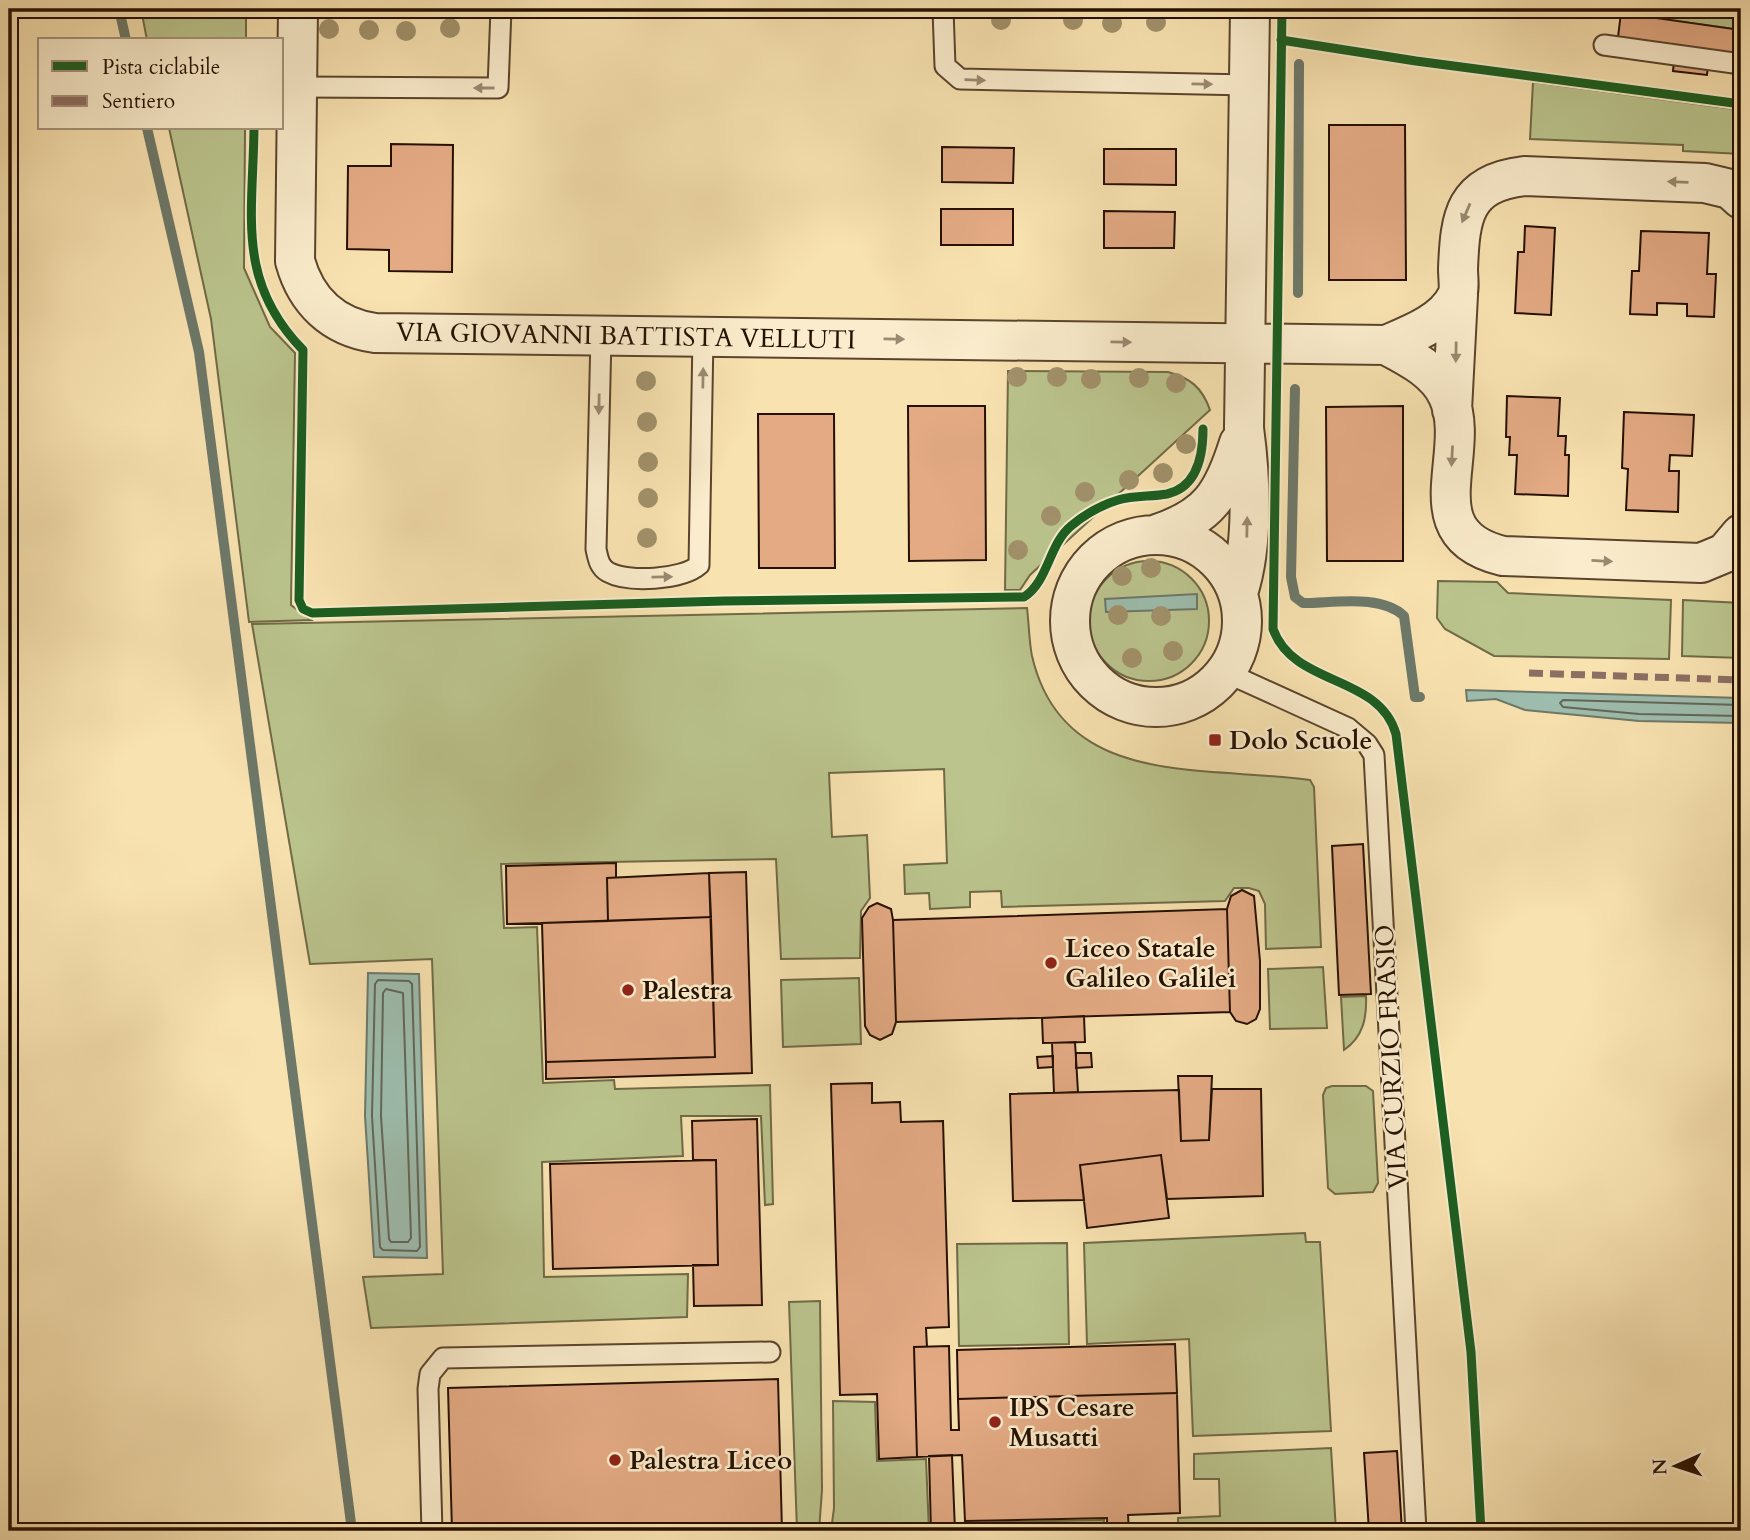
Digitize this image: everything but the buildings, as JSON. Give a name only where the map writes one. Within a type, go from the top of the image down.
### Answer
[{"type":"street","name":"VIA GIOVANNI BATTISTA VELLUTI","points":[[299,9],[295,261],[302,283],[323,310],[352,328],[375,333],[1387,345]]},
{"type":"street","points":[[1238,593],[1247,565],[1248,460],[1244,428],[1250,9]]},
{"type":"street","points":[[1741,199],[1730,189],[1705,183],[1524,176],[1503,178],[1486,186],[1468,205],[1460,226],[1450,498],[1456,524],[1479,550],[1503,556],[1701,563],[1725,554],[1741,534]]},
{"type":"street","points":[[1387,345],[1433,322],[1458,295]]},
{"type":"street","points":[[1387,345],[1414,360],[1434,376],[1448,394],[1452,410]]},
{"type":"street","points":[[1157,534],[1181,538],[1212,555],[1227,572],[1238,593],[1242,628],[1236,651],[1225,672],[1209,688],[1189,700],[1167,706],[1143,706],[1110,694],[1092,678],[1079,659],[1070,625],[1072,602],[1080,580],[1094,561],[1113,547],[1134,537],[1157,534],[1193,519],[1209,506],[1226,482],[1244,428]]},
{"type":"lane","points":[[297,87],[498,88],[501,9]]},
{"type":"lane","points":[[943,9],[945,65],[960,79],[1249,85]]},
{"type":"lane","points":[[1605,45],[1741,64]]},
{"type":"lane","points":[[601,336],[596,549],[599,563],[606,572],[623,577],[680,576],[699,565],[703,336]]},
{"type":"lane","name":"VIA CURZIO FRASIO","points":[[1225,672],[1348,728],[1358,734],[1374,755],[1416,1531]]},
{"type":"lane","points":[[432,1531],[428,1389],[430,1374],[443,1358],[771,1352]]},
{"type":"green space","points":[[141,9],[246,9],[246,38],[147,38]]},
{"type":"green space","points":[[1590,9],[1741,9],[1741,30]]},
{"type":"green space","points":[[1533,82],[1741,110],[1741,154],[1683,151],[1683,145],[1530,139]]},
{"type":"green space","points":[[169,130],[245,130],[244,268],[270,327],[295,353],[291,605],[311,620],[249,622],[211,319]]},
{"type":"green space","points":[[1008,371],[1168,372],[1183,377],[1194,385],[1203,395],[1210,410],[1030,575],[1020,590],[1005,590]]},
{"type":"green space","points":[[1149,561],[1172,566],[1191,579],[1204,598],[1209,621],[1204,644],[1191,663],[1172,676],[1149,681],[1126,676],[1107,663],[1094,644],[1089,621],[1094,598],[1107,579],[1126,566]]},
{"type":"green space","points":[[1438,581],[1497,582],[1508,593],[1671,600],[1669,659],[1494,656],[1445,629],[1437,618]]},
{"type":"green space","points":[[1683,600],[1741,603],[1741,658],[1682,656]]},
{"type":"green space","points":[[1027,608],[1032,656],[1049,699],[1074,730],[1106,750],[1144,763],[1185,770],[1310,780],[1314,787],[1321,947],[1266,949],[1265,904],[1259,891],[1249,888],[1234,888],[1225,901],[1002,907],[1001,891],[970,892],[970,907],[930,909],[929,893],[905,894],[904,865],[947,863],[944,769],[829,773],[832,837],[867,835],[870,898],[861,911],[860,958],[781,959],[776,859],[501,864],[504,928],[537,927],[543,1083],[614,1080],[615,1089],[770,1085],[773,1204],[765,1205],[761,1116],[681,1116],[683,1156],[542,1162],[544,1277],[688,1274],[687,1317],[371,1328],[363,1277],[443,1274],[432,959],[310,964],[252,624]]},
{"type":"green space","points":[[1323,967],[1327,1028],[1270,1029],[1268,969]]},
{"type":"green space","points":[[859,978],[861,1044],[783,1047],[781,980]]},
{"type":"green space","points":[[1366,996],[1366,1012],[1360,1033],[1344,1050],[1341,997]]},
{"type":"green space","points":[[1366,1086],[1373,1091],[1378,1183],[1373,1192],[1335,1194],[1328,1188],[1323,1095],[1326,1088]]},
{"type":"green space","points":[[1305,1233],[1306,1242],[1320,1242],[1331,1431],[1193,1436],[1189,1339],[1087,1344],[1084,1243]]},
{"type":"green space","points":[[1067,1243],[1069,1344],[959,1346],[957,1244]]},
{"type":"green space","points":[[820,1301],[822,1490],[819,1531],[797,1531],[789,1302]]},
{"type":"green space","points":[[833,1401],[875,1402],[877,1461],[926,1459],[929,1531],[831,1531],[834,1508]]},
{"type":"green space","points":[[1331,1448],[1336,1531],[1178,1531],[1178,1518],[1220,1516],[1219,1479],[1194,1479],[1194,1454]]},
{"type":"green space","points":[[1104,1520],[1104,1531],[958,1531],[958,1523]]},
{"type":"water","points":[[1197,594],[1197,609],[1106,612],[1105,599]]},
{"type":"water","points":[[1466,690],[1741,698],[1741,723],[1639,721],[1525,710],[1496,699],[1467,701]]},
{"type":"water","points":[[368,973],[419,974],[427,1258],[374,1257],[365,1116]]},
{"type":"waterway","points":[[119,9],[126,38]]},
{"type":"waterway","points":[[1298,293],[1299,64]]},
{"type":"waterway","points":[[147,130],[199,352],[352,1531]]},
{"type":"waterway","points":[[1295,389],[1291,577],[1295,597],[1303,603],[1370,602],[1394,609],[1404,616],[1415,697],[1420,697]]},
{"type":"marked path","points":[[1529,673],[1741,680]]},
{"type":"cycle path","points":[[1282,9],[1273,629],[1284,648],[1299,661],[1373,700],[1387,715],[1396,734],[1471,1352],[1481,1531]]},
{"type":"cycle path","points":[[1281,40],[1416,61],[1741,104]]},
{"type":"cycle path","points":[[254,130],[251,219],[258,273],[267,299],[282,324],[303,350],[299,600],[303,609],[312,613],[724,601],[1024,597],[1044,573],[1064,534],[1082,518],[1118,500],[1167,494],[1186,485],[1197,469],[1203,429]]},
{"type":"place","name":"Dolo Scuole","points":[[1215,740]]},
{"type":"place","name":"Liceo Statale Galileo Galilei","points":[[1051,963]]},
{"type":"place","name":"Palestra","points":[[628,990]]},
{"type":"place","name":"IPS Cesare Musatti","points":[[995,1422]]},
{"type":"place","name":"Palestra Liceo","points":[[615,1460]]}]
